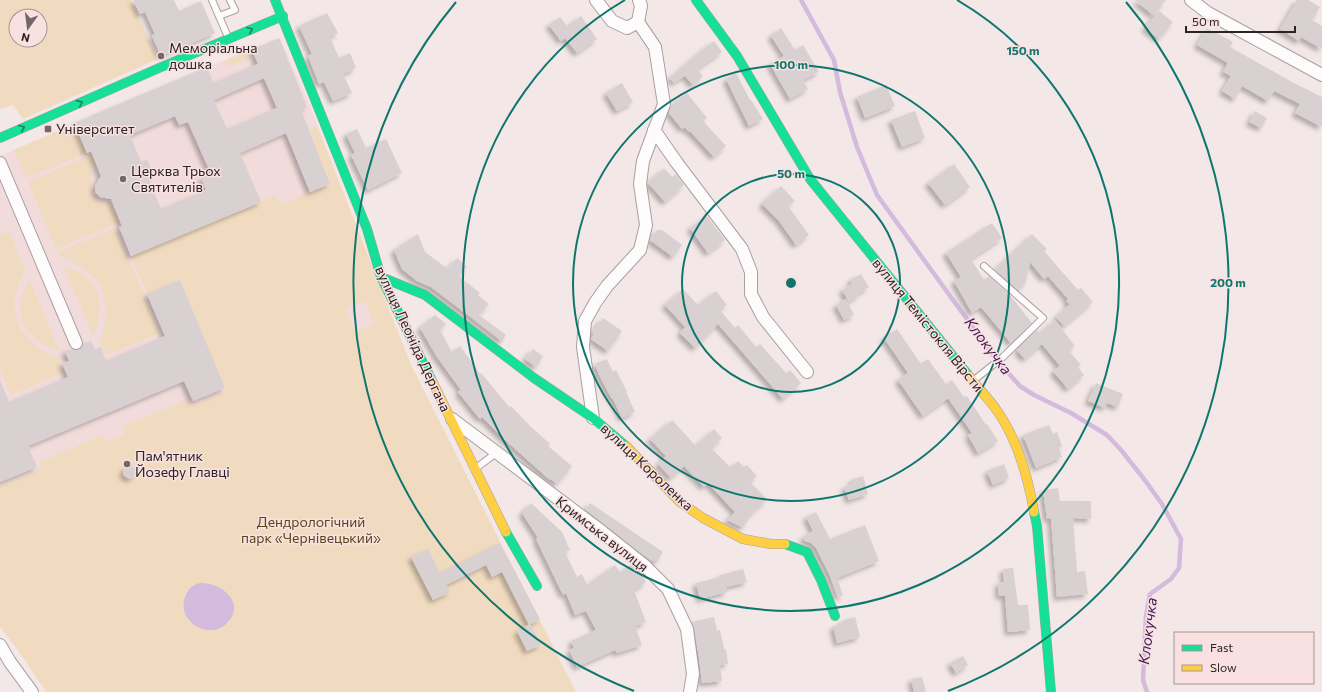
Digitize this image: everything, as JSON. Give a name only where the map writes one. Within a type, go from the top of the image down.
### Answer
[{"type":"street","name":"вулиця Леоніда Дергача","points":[[275,0],[283,16],[367,230],[381,277],[474,469],[513,546],[537,586]]},
{"type":"street","points":[[596,0],[612,22],[627,28],[638,22]]},
{"type":"street","points":[[593,418],[583,348],[585,321],[607,286],[640,250],[646,225],[640,184],[643,161],[664,104],[654,47],[638,22],[641,6],[639,0]]},
{"type":"street","name":"вулиця Темістокля Вірсти","points":[[696,0],[737,56],[810,179],[998,412],[1018,447],[1029,484],[1037,526],[1047,691]]},
{"type":"street","points":[[1191,0],[1208,13],[1322,75]]},
{"type":"street","points":[[0,138],[283,16]]},
{"type":"street","points":[[654,130],[742,249],[751,272],[751,294],[763,317],[807,372]]},
{"type":"street","points":[[0,163],[76,343]]},
{"type":"street","name":"вулиця Короленка","points":[[381,277],[424,295],[534,378],[593,418],[621,441],[680,502],[702,518],[743,539],[770,544],[784,544],[807,552],[821,580],[834,616]]},
{"type":"street","name":"Кримська вулиця","points":[[449,416],[645,566],[668,589],[687,629],[693,674],[690,692]]},
{"type":"street","points":[[0,645],[10,662],[32,692]]},
{"type":"lane","points":[[212,0],[229,39]]},
{"type":"lane","points":[[219,16],[235,10],[230,0]]},
{"type":"lane","points":[[973,381],[1003,356],[1043,318],[984,266]]},
{"type":"lane","points":[[474,469],[496,453]]},
{"type":"shaded area","points":[[280,38],[310,106],[391,317],[225,388],[226,391],[191,406],[188,399],[124,434],[108,441],[102,435],[39,462],[41,469],[0,486],[0,156],[207,67]]},
{"type":"shaded area","points":[[200,583],[216,586],[229,595],[233,601],[234,608],[232,615],[227,623],[220,628],[212,630],[196,626],[185,614],[184,606],[186,594],[193,586]]},
{"type":"green space","points":[[0,0],[131,0],[158,59],[23,119],[13,105],[0,109]]},
{"type":"green space","points":[[247,51],[250,58],[227,67],[225,60]]},
{"type":"green space","points":[[75,124],[87,153],[26,178],[14,150]]},
{"type":"green space","name":"Дендрологічний парк «Чернівецький»","points":[[317,126],[412,367],[576,692],[46,692],[20,653],[0,627],[0,486],[41,469],[39,462],[102,435],[108,441],[124,434],[124,426],[188,399],[191,406],[226,391],[180,280],[147,294],[131,256],[276,195],[281,204],[330,184],[309,130]],"holes":[[[365,301],[374,324],[355,332],[346,308]]]},
{"type":"green space","points":[[98,152],[102,162],[90,167],[92,176],[92,193],[98,201],[109,202],[113,212],[122,208],[126,219],[56,249],[28,182]]},
{"type":"green space","points":[[115,228],[160,333],[107,355],[101,343],[98,345],[106,314],[102,289],[91,274],[66,258],[60,257],[58,252]]},
{"type":"green space","points":[[9,231],[25,270],[18,285],[15,299],[15,312],[19,325],[25,335],[35,345],[47,353],[62,359],[58,361],[63,373],[11,395],[0,370],[0,235]]},
{"type":"green space","points":[[64,267],[76,270],[86,276],[93,284],[97,292],[99,313],[93,336]]},
{"type":"green space","points":[[30,281],[59,350],[47,346],[37,340],[29,333],[24,324],[20,314],[20,303],[23,292]]},
{"type":"building","points":[[133,0],[174,0],[179,11],[201,1],[215,33],[161,56],[152,36],[155,34],[145,12],[140,14]]},
{"type":"building","points":[[1135,0],[1166,0],[1153,15]]},
{"type":"building","points":[[1297,0],[1308,0],[1320,7],[1312,20],[1322,26],[1322,49],[1301,37],[1299,41],[1280,29]]},
{"type":"building","points":[[1159,11],[1173,22],[1159,39],[1145,28]]},
{"type":"building","points":[[327,13],[338,33],[330,37],[339,58],[350,53],[356,68],[343,74],[352,93],[333,101],[324,82],[319,84],[308,56],[312,54],[299,26]]},
{"type":"building","points":[[581,16],[597,39],[577,53],[565,38],[561,41],[549,25],[560,17],[567,26]]},
{"type":"building","points":[[781,28],[795,50],[803,45],[819,72],[803,80],[808,89],[790,99],[770,64],[784,56],[771,36]]},
{"type":"building","points":[[1207,28],[1233,42],[1230,47],[1322,97],[1322,127],[1295,113],[1300,104],[1274,91],[1268,101],[1242,86],[1235,99],[1222,91],[1231,76],[1223,72],[1228,63],[1197,45]]},
{"type":"building","points":[[279,38],[307,107],[301,110],[330,184],[310,192],[286,133],[240,153],[261,202],[131,256],[119,227],[122,226],[111,199],[100,197],[95,192],[95,186],[101,176],[91,151],[87,153],[74,123],[207,67],[213,83],[258,64],[252,50]],"holes":[[[264,78],[277,108],[227,129],[214,100]],[[175,116],[179,125],[188,122],[211,174],[201,178],[206,190],[161,209],[148,179],[155,176],[147,159],[141,162],[130,135]]]},
{"type":"building","points":[[714,41],[722,52],[697,69],[703,76],[693,85],[685,76],[674,83],[670,78]]},
{"type":"building","points":[[736,73],[750,100],[763,119],[749,126],[726,79]]},
{"type":"building","points":[[622,83],[633,102],[617,111],[606,93]]},
{"type":"building","points":[[886,85],[895,106],[865,118],[857,97]]},
{"type":"building","points":[[687,93],[707,118],[703,121],[726,146],[714,157],[690,131],[689,132],[685,127],[682,129],[669,113],[671,105]]},
{"type":"building","points":[[915,111],[925,138],[902,147],[891,120]]},
{"type":"building","points":[[1255,111],[1267,118],[1261,128],[1249,122]]},
{"type":"building","points":[[357,129],[366,148],[386,139],[402,173],[368,190],[351,155],[355,153],[346,134]]},
{"type":"building","points":[[954,164],[970,187],[945,205],[928,183]]},
{"type":"building","points":[[664,168],[672,177],[676,174],[684,185],[665,202],[648,183]]},
{"type":"building","points":[[781,186],[795,201],[788,206],[809,235],[796,245],[779,221],[762,204]]},
{"type":"building","points":[[707,216],[725,240],[708,253],[690,228]]},
{"type":"building","points":[[992,223],[1002,238],[971,259],[984,280],[989,276],[1009,294],[1032,323],[1011,343],[981,307],[972,313],[954,281],[961,277],[946,253]]},
{"type":"building","points":[[657,230],[662,230],[682,245],[673,257],[650,240]]},
{"type":"building","points":[[418,234],[425,252],[448,269],[457,258],[467,267],[459,276],[480,293],[478,295],[489,304],[479,315],[506,335],[502,341],[431,287],[417,281],[402,269],[394,250]]},
{"type":"building","points":[[1032,234],[1047,249],[1044,251],[1078,290],[1081,288],[1093,302],[1064,326],[1056,317],[1070,304],[1066,301],[1068,299],[1048,276],[1044,279],[1030,262],[1026,282],[1017,289],[995,270]]},
{"type":"building","points":[[861,274],[869,287],[849,302],[842,290],[852,284],[850,280]]},
{"type":"building","points":[[180,280],[225,388],[193,401],[184,381],[28,446],[37,467],[0,482],[0,380],[9,402],[68,377],[62,363],[69,361],[65,351],[71,349],[79,350],[83,344],[91,341],[95,350],[101,347],[106,361],[165,336],[147,294]]},
{"type":"building","points":[[683,289],[698,305],[716,291],[727,305],[720,310],[735,328],[738,325],[756,347],[760,344],[786,373],[790,370],[801,383],[783,399],[718,324],[695,348],[680,333],[685,327],[665,305]]},
{"type":"building","points":[[846,299],[854,315],[844,320],[836,305]]},
{"type":"building","points":[[435,315],[446,324],[440,330],[452,352],[460,346],[480,374],[481,373],[510,408],[511,406],[550,444],[548,446],[572,466],[557,484],[551,479],[550,480],[482,417],[480,419],[458,392],[461,390],[437,357],[420,328]]},
{"type":"building","points":[[603,318],[622,331],[608,351],[591,339],[594,334],[592,332]]},
{"type":"building","points":[[1055,320],[1075,346],[1069,351],[1081,365],[1078,367],[1084,375],[1068,389],[1053,371],[1060,366],[1042,344],[1025,359],[1017,350],[1037,330],[1040,333]]},
{"type":"building","points":[[897,329],[921,364],[928,359],[946,384],[952,380],[964,397],[967,396],[998,441],[978,453],[968,435],[972,433],[948,398],[923,416],[898,380],[908,373],[884,338]]},
{"type":"building","points":[[533,349],[543,356],[536,367],[525,359]]},
{"type":"building","points":[[607,359],[613,372],[616,370],[635,412],[622,418],[599,375],[595,364]]},
{"type":"building","points":[[1096,383],[1123,394],[1118,407],[1107,403],[1105,408],[1088,401]]},
{"type":"building","points":[[672,420],[696,446],[714,429],[722,438],[711,448],[731,468],[738,461],[744,467],[747,465],[757,476],[750,482],[767,499],[746,519],[748,521],[742,527],[727,520],[735,512],[708,483],[704,487],[684,466],[671,478],[658,464],[666,456],[650,439]]},
{"type":"building","points":[[1049,425],[1053,434],[1057,432],[1062,446],[1059,448],[1062,457],[1036,468],[1023,435]]},
{"type":"building","points":[[1004,464],[1009,478],[993,485],[987,471]]},
{"type":"building","points":[[131,465],[136,469],[135,476],[129,479],[123,475],[124,468]]},
{"type":"building","points":[[863,476],[868,494],[849,500],[844,487],[852,484],[851,480]]},
{"type":"building","points":[[1058,488],[1060,501],[1091,501],[1091,519],[1073,518],[1077,572],[1085,571],[1088,594],[1057,597],[1051,518],[1047,519],[1043,490]]},
{"type":"building","points":[[531,503],[562,532],[570,550],[565,552],[577,577],[582,574],[587,585],[615,565],[620,572],[631,565],[639,571],[646,582],[634,590],[646,622],[635,626],[642,645],[617,653],[615,650],[577,667],[569,650],[574,648],[571,641],[596,630],[586,611],[575,615],[566,593],[563,595],[536,539],[538,538],[522,513]]},
{"type":"building","points":[[590,503],[663,552],[657,561],[652,561],[642,554],[586,510]]},
{"type":"building","points":[[816,512],[830,539],[865,525],[879,561],[837,578],[843,595],[838,597],[830,576],[816,548],[811,543],[805,541],[803,537],[813,531],[806,517]]},
{"type":"building","points":[[500,543],[540,619],[529,625],[502,572],[492,577],[486,565],[446,585],[450,592],[433,600],[411,557],[428,549],[440,573]]},
{"type":"building","points":[[1013,568],[1018,605],[1028,605],[1030,630],[1008,632],[1005,596],[999,596],[998,583],[1004,582],[1003,569]]},
{"type":"building","points":[[743,569],[747,582],[726,587],[727,592],[700,599],[696,583],[721,577],[720,575]]},
{"type":"building","points":[[714,617],[717,631],[720,630],[724,649],[726,649],[728,664],[720,665],[722,681],[702,683],[699,657],[692,622]]},
{"type":"building","points":[[855,617],[860,637],[837,643],[833,626],[839,625],[844,620]]},
{"type":"building","points":[[530,624],[541,645],[527,651],[517,631]]},
{"type":"building","points":[[963,656],[968,665],[956,673],[950,663]]},
{"type":"building","points":[[922,677],[926,692],[914,692],[911,679]]},
{"type":"waterway","name":"Клокучка","points":[[801,0],[834,60],[840,92],[857,147],[877,195],[995,358],[1020,386],[1034,395],[1071,413],[1107,435],[1121,450],[1162,504],[1181,539],[1179,568],[1171,579],[1150,594],[1146,616],[1143,680],[1147,692]]},
{"type":"traffic: fast","points":[[275,0],[367,229],[381,277],[433,383]]},
{"type":"traffic: fast","points":[[696,0],[737,56],[810,179],[969,376]]},
{"type":"traffic: fast","points":[[0,138],[159,68],[283,16]]},
{"type":"traffic: fast","points":[[381,277],[425,295],[534,378],[593,418],[626,446]]},
{"type":"traffic: fast","points":[[1034,512],[1037,526],[1051,692]]},
{"type":"traffic: fast","points":[[506,532],[537,586]]},
{"type":"traffic: fast","points":[[785,544],[807,552],[821,580],[835,616]]},
{"type":"traffic: slow","points":[[969,376],[998,412],[1017,447],[1029,486],[1034,512]]},
{"type":"traffic: slow","points":[[433,383],[506,532]]},
{"type":"traffic: slow","points":[[626,446],[680,502],[703,518],[743,539],[771,544],[785,544]]},
{"type":"place","name":"Меморіальна дошка","points":[[161,56]]},
{"type":"place","name":"Університет","points":[[48,129]]},
{"type":"place","name":"Церква Трьох Святителів","points":[[123,179]]},
{"type":"place","name":"Пам'ятник Йозефу Главці","points":[[127,464]]}]
